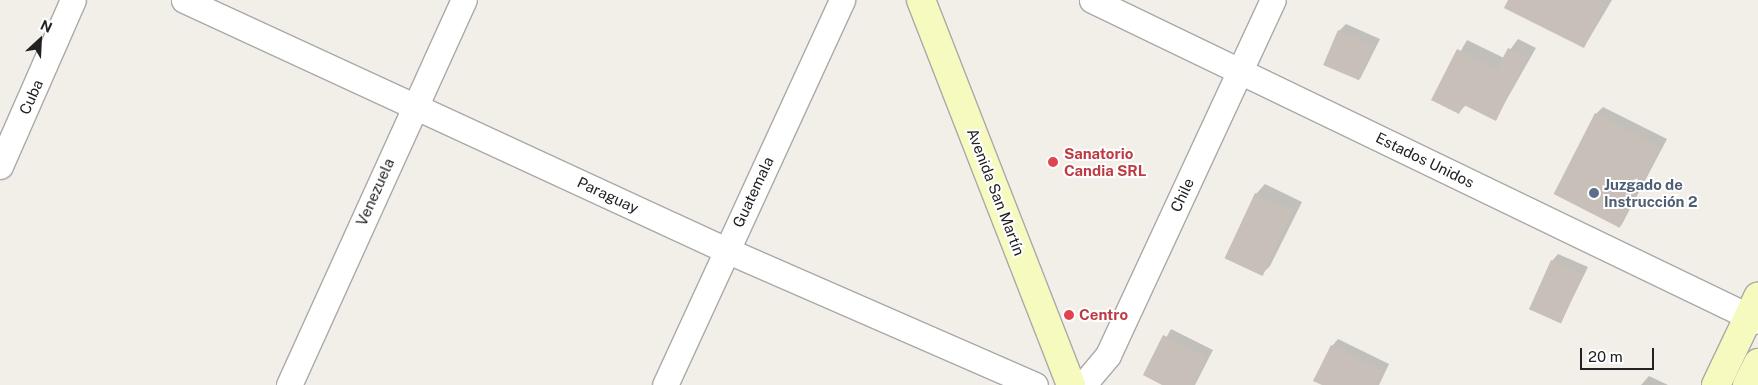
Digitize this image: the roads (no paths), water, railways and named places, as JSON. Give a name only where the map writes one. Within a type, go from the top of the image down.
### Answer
[{"type":"main road","name":"Avenida San Martín","points":[[921,0],[1071,385]]},
{"type":"main road","points":[[1716,385],[1755,312]]},
{"type":"main road","points":[[1748,385],[1758,363]]},
{"type":"street","name":"Cuba","points":[[0,166],[73,0]]},
{"type":"street","name":"Paraguay","points":[[184,0],[726,250],[1035,385]]},
{"type":"street","name":"Venezuela","points":[[288,385],[464,0]]},
{"type":"street","name":"Guatemala","points":[[665,385],[842,0]]},
{"type":"street","name":"Estados Unidos","points":[[1092,0],[1755,312]]},
{"type":"street","name":"Chile","points":[[1083,385],[1108,355],[1273,0]]},
{"type":"place","name":"Sanatorio Candia SRL","points":[[1053,162]]},
{"type":"place","name":"Juzgado de Instrucción 2","points":[[1594,193]]},
{"type":"place","name":"Centro","points":[[1069,315]]}]
